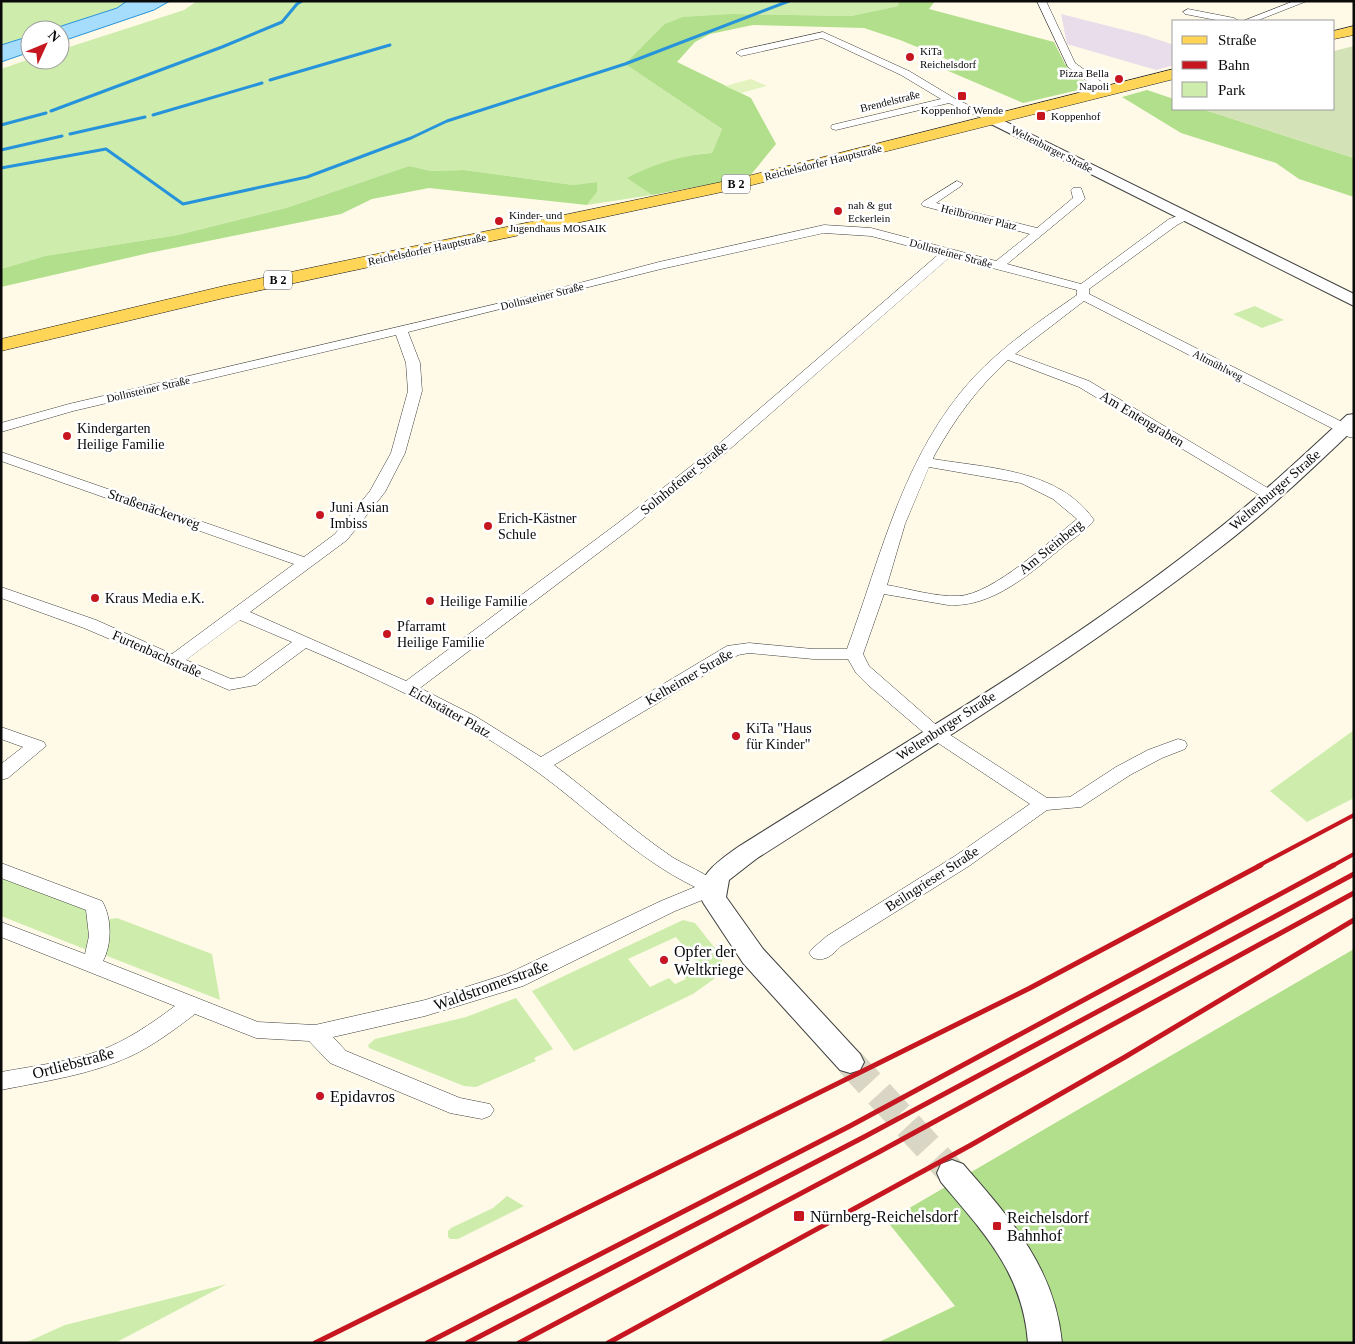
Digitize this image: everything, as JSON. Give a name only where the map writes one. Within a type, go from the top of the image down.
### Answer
[{"type":"main road","points":[[1335,35],[1354,30]]},
{"type":"main road","name":"Reichelsdorfer Hauptstraße","points":[[1,345],[224,292],[721,187],[1172,74]]},
{"type":"street","points":[[1041,1],[1070,65],[1106,90]]},
{"type":"street","points":[[1256,20],[1303,1]]},
{"type":"street","points":[[1188,12],[1229,20]]},
{"type":"street","points":[[741,53],[823,35],[905,73],[950,100],[992,119]]},
{"type":"street","name":"Brendelstraße","points":[[836,127],[950,100]]},
{"type":"street","name":"Weltenburger Straße","points":[[992,119],[1354,301]]},
{"type":"street","name":"Heilbronner Platz","points":[[957,184],[927,204],[1038,232]]},
{"type":"street","name":"Heilbronner Platz","points":[[999,265],[1079,198],[1077,190]]},
{"type":"street","points":[[1178,745],[1155,754],[1124,771],[1074,803],[1044,804],[935,733],[862,669],[854,654],[878,588],[896,524],[923,462],[943,428],[967,394],[1006,355],[1038,328],[1173,222],[1186,217]]},
{"type":"street","name":"Dollnsteiner Straße","points":[[1,428],[69,408],[401,330],[658,266],[824,229],[871,232],[999,265],[1083,292]]},
{"type":"street","name":"Solnhofener Straße","points":[[408,688],[624,526],[718,452],[948,253]]},
{"type":"street","name":"Altmühlweg","points":[[1083,292],[1350,427]]},
{"type":"street","points":[[173,661],[341,537],[366,509],[398,453],[415,391],[413,363],[401,330]]},
{"type":"street","name":"Am Entengraben","points":[[1006,355],[1084,384],[1271,496]]},
{"type":"street","name":"Weltenburger Straße","points":[[713,888],[716,877],[724,869],[1126,607],[1271,496],[1350,427]]},
{"type":"street","name":"Straßenäckerweg","points":[[1,456],[307,563]]},
{"type":"street","name":"Am Steinberg","points":[[878,588],[959,601],[973,599],[1017,575],[1086,520],[1079,512],[1035,483],[923,462]]},
{"type":"street","name":"Furtenbachstraße","points":[[1,592],[90,624],[229,685],[250,681],[304,641]]},
{"type":"street","name":"Eichstätter Platz","points":[[239,613],[408,688],[477,725],[541,765],[664,862],[713,888]]},
{"type":"street","name":"Kelheimer Straße","points":[[541,765],[733,650],[749,648],[813,654],[854,654]]},
{"type":"street","points":[[1,732],[36,746],[1,774]]},
{"type":"street","name":"Beilngrieser Straße","points":[[820,953],[834,941],[962,861],[1044,804]]},
{"type":"street","points":[[1,870],[95,906],[100,927],[97,954],[90,964]]},
{"type":"street","points":[[713,888],[713,898],[718,907],[753,956],[850,1062]]},
{"type":"street","name":"Waldstromerstraße","points":[[1,929],[256,1030],[315,1033],[425,1008],[515,980],[674,903],[713,888]]},
{"type":"street","name":"Ortliebstraße","points":[[1,1081],[76,1065],[120,1052],[156,1031],[192,1005]]},
{"type":"street","points":[[315,1033],[338,1057],[458,1107],[482,1110]]},
{"type":"street","points":[[952,1173],[996,1226],[1028,1274],[1043,1318],[1045,1343]]},
{"type":"shaded area","points":[[1061,14],[1144,35],[1172,44],[1172,66],[1156,70],[1067,44]]},
{"type":"green space","points":[[1,1],[127,1],[117,8],[70,23],[70,20],[20,20],[20,39],[1,45]]},
{"type":"green space","points":[[197,1],[899,1],[898,6],[851,16],[734,14],[625,64],[722,129],[712,153],[699,154],[628,178],[652,195],[587,205],[597,192],[597,182],[573,185],[464,170],[431,171],[409,166],[286,208],[178,235],[45,256],[1,269],[1,69],[20,62],[20,70],[70,70],[70,47],[184,10]]},
{"type":"green space","points":[[899,1],[935,1],[929,9],[1054,42],[1065,64],[1091,87],[1023,103],[946,70],[961,65],[900,40],[864,28],[753,25],[710,34],[695,42],[677,62],[751,98],[776,144],[749,177],[652,195],[627,178],[647,168],[668,161],[712,153],[722,129],[625,64],[665,24],[683,17],[734,14],[851,16],[898,6]]},
{"type":"green space","points":[[1354,46],[1354,158],[1205,110],[1335,110],[1335,51]]},
{"type":"green space","points":[[751,79],[767,86],[741,93],[725,86]]},
{"type":"green space","points":[[1147,90],[1172,98],[1172,110],[1205,110],[1354,158],[1354,197],[1299,179],[1276,163],[1181,133],[1122,97]]},
{"type":"green space","points":[[409,166],[431,171],[464,170],[573,185],[597,182],[597,192],[587,205],[429,188],[372,199],[341,214],[149,253],[1,287],[1,269],[45,256],[178,235],[286,208]]},
{"type":"green space","points":[[1255,306],[1284,320],[1262,328],[1233,314]]},
{"type":"green space","points":[[1354,730],[1354,798],[1307,822],[1270,791]]},
{"type":"green space","points":[[1,875],[86,909],[92,916],[87,950],[1,916]]},
{"type":"green space","points":[[117,918],[212,954],[220,1000],[107,956],[103,950],[107,923],[110,919]]},
{"type":"green space","points":[[683,920],[695,923],[722,957],[722,964],[714,979],[693,994],[574,1051],[532,991]],"holes":[[[676,937],[700,966],[682,974],[686,979],[675,984],[669,978],[650,987],[628,959]]]},
{"type":"green space","points":[[1354,949],[1354,1343],[877,1343],[955,1306],[887,1221]]},
{"type":"green space","points":[[516,998],[553,1049],[534,1058],[536,1061],[476,1087],[464,1086],[369,1048],[368,1045],[375,1039],[466,1017]]},
{"type":"green space","points":[[507,1196],[524,1206],[458,1239],[450,1239],[448,1237],[448,1231],[451,1228],[493,1208]]},
{"type":"green space","points":[[227,1284],[115,1343],[25,1343],[65,1325]]},
{"type":"water","points":[[127,1],[170,1],[154,10],[70,39],[70,23],[117,8]]},
{"type":"water","points":[[20,39],[20,55],[1,62],[1,45]]},
{"type":"waterway","points":[[51,111],[222,47],[282,22],[297,4],[302,1]]},
{"type":"waterway","points":[[1,168],[106,149],[183,204],[307,177],[411,138],[447,121],[625,64],[789,1]]},
{"type":"waterway","points":[[270,80],[390,45]]},
{"type":"waterway","points":[[153,115],[262,83]]},
{"type":"waterway","points":[[1,125],[46,113]]},
{"type":"waterway","points":[[70,134],[145,117]]},
{"type":"waterway","points":[[1,150],[62,136]]},
{"type":"tunnel","points":[[850,1062],[952,1173]]},
{"type":"railway","points":[[1258,866],[1354,815]]},
{"type":"railway","points":[[1332,866],[1354,854]]},
{"type":"railway","points":[[315,1343],[1030,988],[1261,865]]},
{"type":"railway","points":[[427,1343],[850,1126],[1334,865]]},
{"type":"railway","points":[[467,1343],[864,1137],[1354,874]]},
{"type":"railway","points":[[519,1343],[877,1153],[1354,893]]},
{"type":"railway","points":[[608,1343],[971,1145],[1125,1057],[1354,920]]},
{"type":"place","name":"KiTa Reichelsdorf","points":[[910,57]]},
{"type":"place","name":"Pizza Bella Napoli","points":[[1119,79]]},
{"type":"place","name":"Koppenhof Wende","points":[[962,96]]},
{"type":"place","name":"Koppenhof","points":[[1041,116]]},
{"type":"place","name":"nah & gut Eckerlein","points":[[838,211]]},
{"type":"place","name":"Kinder- und Jugendhaus MOSAIK","points":[[499,221]]},
{"type":"place","name":"Kindergarten Heilige Familie","points":[[67,436]]},
{"type":"place","name":"Juni Asian Imbiss","points":[[320,515]]},
{"type":"place","name":"Erich-Kästner Schule","points":[[488,526]]},
{"type":"place","name":"Kraus Media e.K.","points":[[95,598]]},
{"type":"place","name":"Heilige Familie","points":[[430,601]]},
{"type":"place","name":"Pfarramt Heilige Familie","points":[[387,634]]},
{"type":"place","name":"KiTa \"Haus für Kinder\"","points":[[736,736]]},
{"type":"place","name":"Opfer der Weltkriege","points":[[664,960]]},
{"type":"place","name":"Epidavros","points":[[320,1096]]},
{"type":"place","name":"Nürnberg-Reichelsdorf","points":[[799,1216]]},
{"type":"place","name":"Reichelsdorf Bahnhof","points":[[997,1226]]}]
